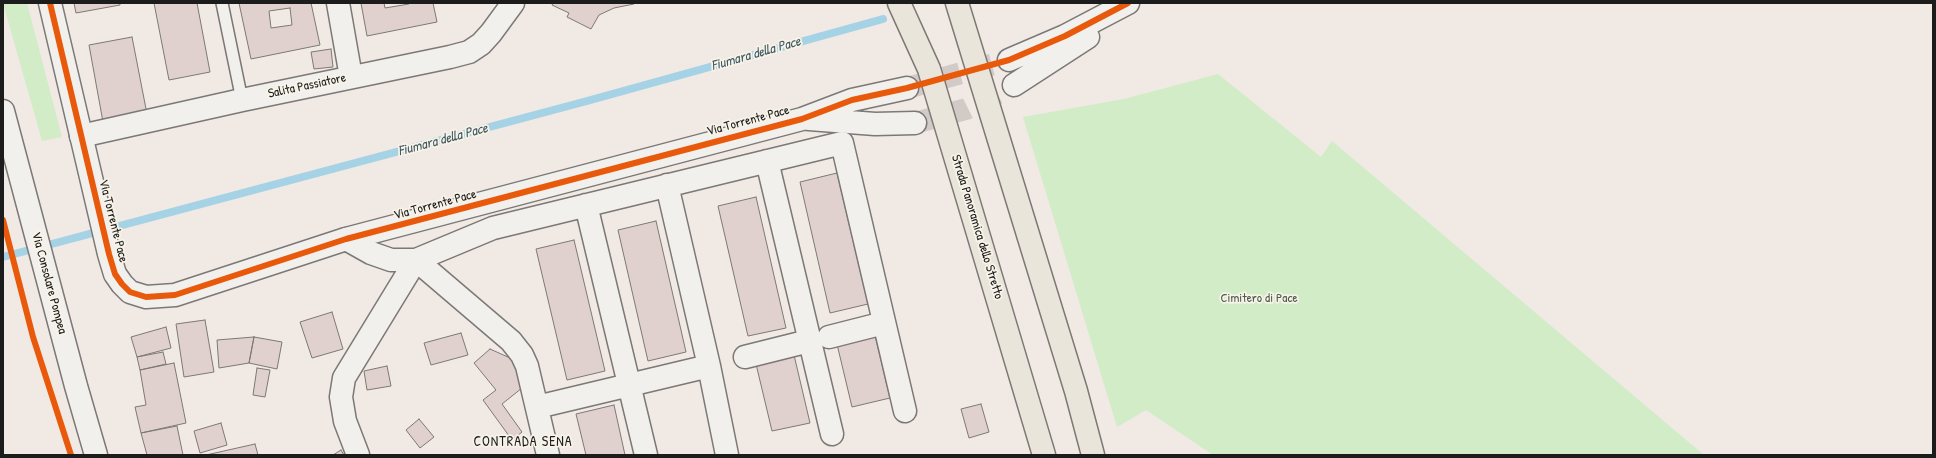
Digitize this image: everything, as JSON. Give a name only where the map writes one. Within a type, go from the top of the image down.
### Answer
[{"type":"main road","name":"Strada Panoramica dello Stretto","points":[[899,3],[929,69],[1044,455]]},
{"type":"main road","points":[[916,3],[929,69]]},
{"type":"main road","points":[[957,3],[1076,390],[1093,455]]},
{"type":"street","name":"Via Torrente Pace","points":[[50,3],[108,254],[115,274],[130,292],[146,297],[175,295],[346,240],[802,119],[852,100],[908,88]]},
{"type":"street","points":[[338,3],[351,77]]},
{"type":"street","name":"Salita Passiatore","points":[[81,136],[468,52],[481,44],[514,3]]},
{"type":"street","points":[[1009,60],[1123,6]]},
{"type":"street","points":[[1014,85],[1046,62],[1082,42],[1123,6]]},
{"type":"street","name":"Via Consolare Pompea","points":[[3,111],[96,455]]},
{"type":"street","name":"Via Torrente Pace","points":[[802,119],[875,124],[915,123]]},
{"type":"street","points":[[346,240],[371,253],[391,260],[416,260],[493,228],[842,143],[905,411]]},
{"type":"street","points":[[767,161],[819,339],[832,434]]},
{"type":"street","points":[[667,186],[709,366],[727,455]]},
{"type":"street","points":[[586,205],[646,455]]},
{"type":"street","points":[[416,260],[511,341],[522,356],[527,366],[548,455]]},
{"type":"street","points":[[358,455],[345,421],[341,397],[344,378],[416,260]]},
{"type":"street","points":[[745,357],[884,323]]},
{"type":"street","points":[[537,407],[709,366]]},
{"type":"lane","points":[[222,3],[242,100]]},
{"type":"green space","points":[[3,3],[27,3],[62,137],[42,141]]},
{"type":"green space","name":"Cimitero di Pace","points":[[1218,74],[1321,157],[1332,141],[1704,455],[1213,455],[1146,410],[1117,427],[1023,117],[1124,99]]},
{"type":"building","points":[[74,3],[120,3],[120,5],[76,13]]},
{"type":"building","points":[[154,3],[197,3],[210,72],[169,80]]},
{"type":"building","points":[[239,3],[311,3],[320,45],[251,59]],"holes":[[[290,8],[292,25],[271,28],[269,11]]]},
{"type":"building","points":[[361,3],[384,3],[385,8],[409,4],[408,3],[433,3],[437,22],[367,36]]},
{"type":"building","points":[[553,3],[634,4],[614,8],[599,15],[591,29],[567,17],[569,13],[552,5]]},
{"type":"building","points":[[132,37],[147,114],[103,122],[89,45]]},
{"type":"building","points":[[331,49],[333,67],[314,69],[311,52]]},
{"type":"building","points":[[837,173],[868,304],[830,313],[800,182]]},
{"type":"building","points":[[756,197],[786,328],[748,336],[718,206]]},
{"type":"building","points":[[656,221],[686,352],[648,361],[618,230]]},
{"type":"building","points":[[574,240],[605,371],[567,380],[536,249]]},
{"type":"building","points":[[332,312],[343,349],[312,358],[300,322]]},
{"type":"building","points":[[205,320],[214,372],[184,377],[176,324]]},
{"type":"building","points":[[166,327],[171,348],[137,357],[131,337]]},
{"type":"building","points":[[874,331],[890,398],[852,407],[836,340]]},
{"type":"building","points":[[461,333],[468,355],[431,365],[424,343]]},
{"type":"building","points":[[254,337],[282,342],[277,369],[249,363]]},
{"type":"building","points":[[254,337],[249,363],[219,368],[217,340]]},
{"type":"building","points":[[490,349],[519,362],[522,388],[502,404],[522,432],[512,440],[483,400],[496,390],[474,363]]},
{"type":"building","points":[[163,352],[166,364],[140,370],[137,357]]},
{"type":"building","points":[[794,355],[810,423],[772,431],[756,364]]},
{"type":"building","points":[[174,363],[186,423],[141,433],[135,407],[146,405],[140,370]]},
{"type":"building","points":[[387,366],[391,386],[367,390],[364,371]]},
{"type":"building","points":[[257,368],[270,370],[265,397],[253,395]]},
{"type":"building","points":[[981,404],[989,432],[969,438],[961,409]]},
{"type":"building","points":[[614,405],[625,455],[586,455],[576,414]]},
{"type":"building","points":[[419,419],[434,437],[420,448],[406,430]]},
{"type":"building","points":[[221,423],[227,445],[200,453],[194,431]]},
{"type":"building","points":[[177,426],[183,455],[147,455],[141,433]]},
{"type":"building","points":[[255,444],[258,455],[206,455]]},
{"type":"building","points":[[341,450],[344,455],[333,455]]},
{"type":"waterway","name":"Fiumara della Pace","points":[[3,257],[587,101],[883,19]]},
{"type":"tunnel","points":[[907,88],[1009,60]]},
{"type":"tunnel","points":[[915,123],[966,109],[1014,85]]},
{"type":"cycle path","points":[[50,3],[115,274],[130,292],[146,297],[175,295],[346,239],[802,119],[852,100],[907,88],[1009,60],[1065,36],[1128,3]]},
{"type":"cycle path","points":[[3,220],[33,337],[71,455]]},
{"type":"district","name":"CONTRADA SENA","points":[[523,442]]}]
